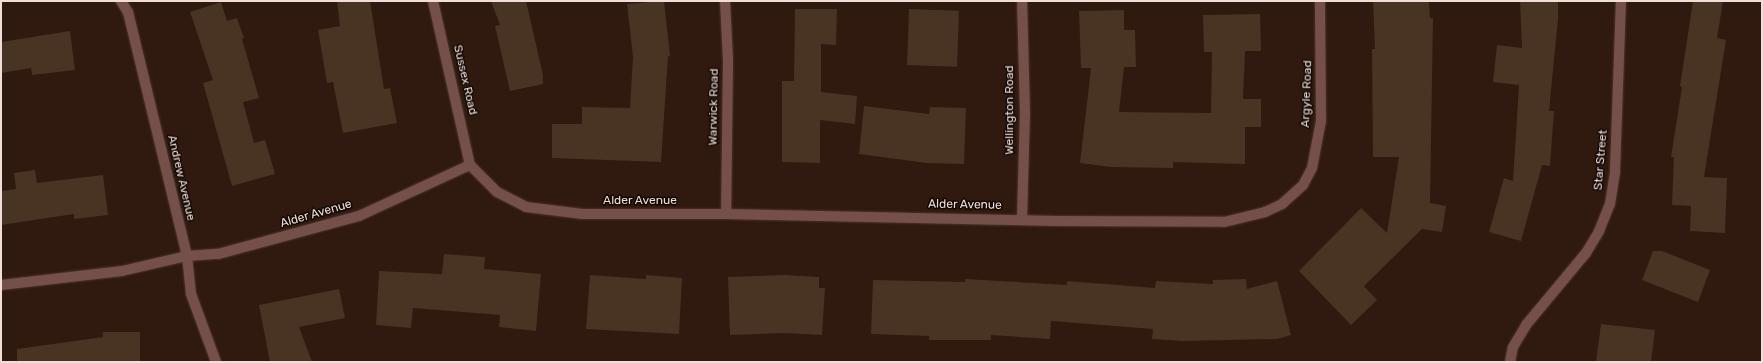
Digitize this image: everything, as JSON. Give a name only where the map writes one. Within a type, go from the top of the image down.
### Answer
[{"type":"street","name":"Andrew Avenue","points":[[121,1],[128,12],[186,256],[191,294],[216,362]]},
{"type":"street","name":"Sussex Road","points":[[433,1],[470,166]]},
{"type":"street","name":"Warwick Road","points":[[725,1],[728,60],[726,214]]},
{"type":"street","name":"Wellington Road","points":[[1022,1],[1024,113],[1022,219]]},
{"type":"street","name":"Argyle Road","points":[[1303,186],[1312,168],[1321,121],[1320,1]]},
{"type":"street","name":"Star Street","points":[[1510,362],[1513,347],[1526,325],[1586,253],[1599,231],[1610,204],[1615,172],[1621,1]]},
{"type":"street","name":"Alder Avenue","points":[[1,285],[122,271],[186,256],[218,254],[359,216],[470,166],[498,192],[526,207],[583,214],[726,214],[1022,219],[1057,221],[1224,222],[1265,212],[1282,204],[1303,186]]},
{"type":"building","points":[[337,1],[370,1],[384,89],[390,88],[397,123],[343,133],[333,82],[327,83],[318,30],[340,26]]},
{"type":"building","points":[[491,1],[526,1],[543,75],[543,84],[510,91],[495,26],[500,25]]},
{"type":"building","points":[[664,1],[670,56],[668,56],[661,162],[552,158],[552,124],[582,124],[582,107],[630,108],[633,57],[627,4]]},
{"type":"building","points":[[1373,1],[1429,1],[1430,18],[1433,18],[1430,203],[1446,206],[1442,232],[1422,229],[1364,286],[1377,300],[1351,325],[1299,271],[1361,208],[1387,233],[1399,157],[1373,157],[1372,49],[1375,49]]},
{"type":"building","points":[[1520,1],[1558,1],[1558,19],[1549,111],[1554,111],[1550,166],[1542,165],[1521,241],[1489,232],[1504,178],[1513,181],[1519,85],[1493,82],[1497,45],[1522,48]]},
{"type":"building","points":[[1693,1],[1723,1],[1717,38],[1726,40],[1704,177],[1727,178],[1725,233],[1690,231],[1691,206],[1672,205],[1674,157],[1671,157]]},
{"type":"building","points":[[221,2],[227,21],[237,18],[244,38],[242,39],[259,98],[243,102],[254,143],[265,140],[275,174],[232,186],[203,83],[213,80],[190,12]]},
{"type":"building","points":[[795,9],[837,9],[836,45],[821,44],[821,92],[857,96],[855,124],[820,120],[820,163],[782,162],[782,81],[794,81]]},
{"type":"building","points":[[909,9],[959,11],[957,67],[907,65]]},
{"type":"building","points":[[1124,10],[1124,30],[1135,30],[1136,67],[1124,67],[1119,112],[1211,113],[1212,52],[1204,52],[1203,15],[1260,14],[1261,51],[1245,51],[1243,99],[1261,99],[1261,127],[1245,127],[1245,164],[1173,162],[1173,168],[1111,167],[1080,163],[1091,68],[1081,68],[1079,11]]},
{"type":"building","points":[[70,31],[75,70],[32,75],[31,68],[1,73],[1,42]]},
{"type":"building","points":[[864,106],[929,114],[930,107],[966,108],[964,164],[927,163],[859,154]]},
{"type":"building","points":[[35,170],[37,183],[103,175],[108,215],[74,219],[74,214],[1,225],[1,191],[16,189],[14,173]]},
{"type":"building","points":[[1653,251],[1662,251],[1710,270],[1698,302],[1642,280]]},
{"type":"building","points":[[444,254],[485,257],[484,269],[541,274],[536,331],[499,327],[500,315],[413,308],[411,328],[376,325],[379,271],[442,274]]},
{"type":"building","points":[[590,275],[646,279],[646,275],[682,278],[679,334],[586,329]]},
{"type":"building","points":[[785,275],[819,277],[819,288],[825,288],[822,335],[784,333],[730,335],[728,277]]},
{"type":"building","points":[[965,279],[1067,285],[1067,281],[1155,288],[1156,281],[1213,284],[1213,280],[1246,279],[1247,289],[1277,281],[1291,335],[1277,339],[1183,341],[1152,339],[1153,329],[1051,321],[1050,339],[991,335],[991,340],[929,340],[929,336],[871,334],[873,280],[965,282]]},
{"type":"building","points":[[339,289],[345,318],[299,327],[312,362],[270,362],[259,305]]},
{"type":"building","points":[[1601,324],[1655,330],[1651,362],[1596,362]]},
{"type":"building","points":[[103,332],[140,332],[140,362],[17,362],[17,349],[103,337]]}]
